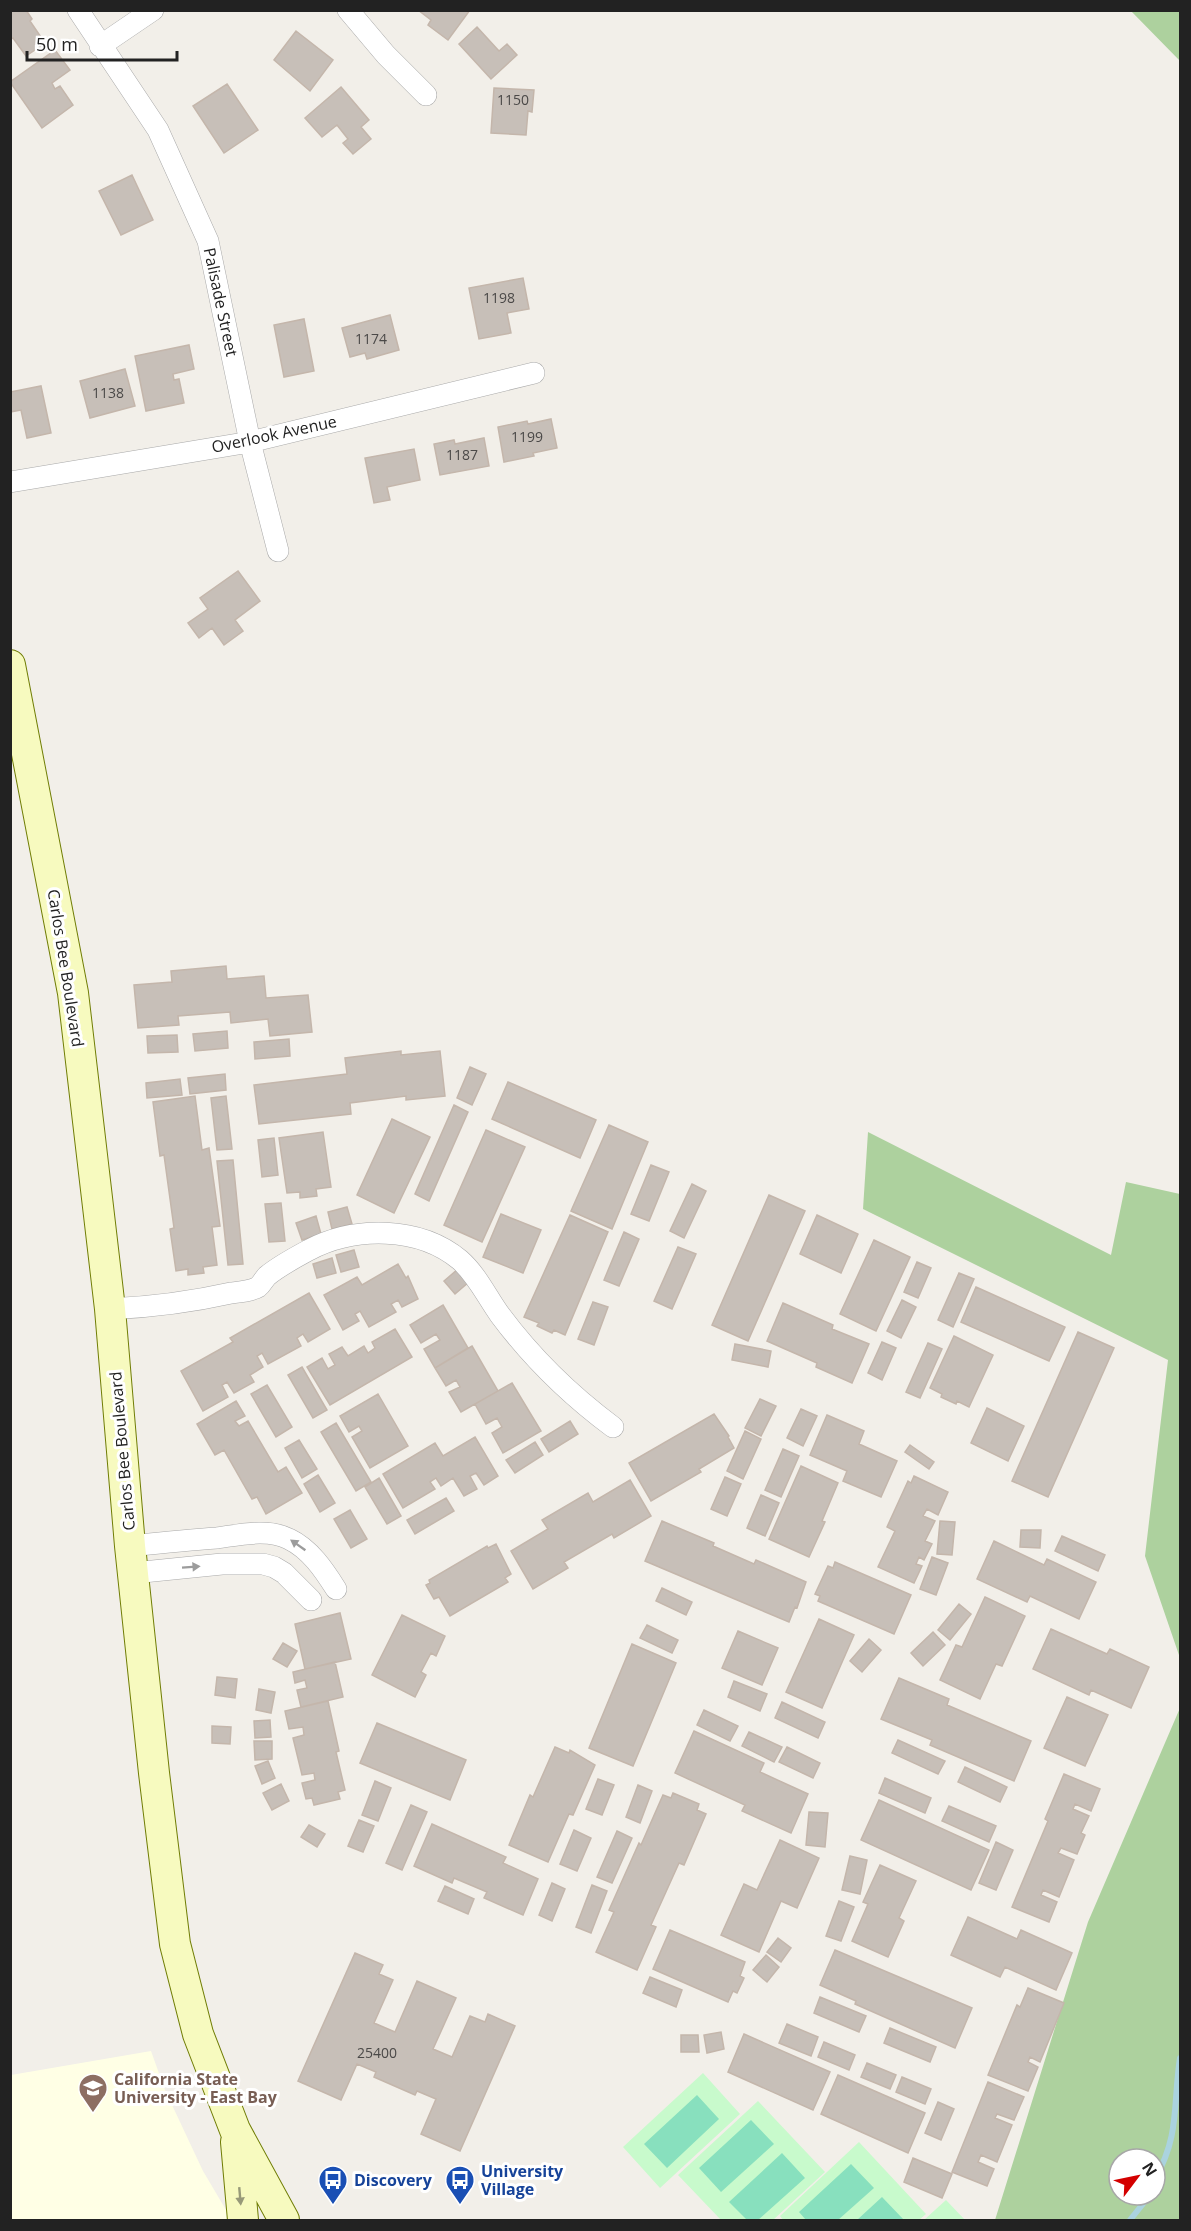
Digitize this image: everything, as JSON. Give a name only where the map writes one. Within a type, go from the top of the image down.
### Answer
[{"type":"main road","name":"Carlos Bee Boulevard","points":[[10,665],[73,993],[110,1309],[131,1559],[175,1944],[198,2034],[235,2130],[284,2220]]},
{"type":"main road","points":[[235,2130],[243,2220]]},
{"type":"street","name":"Palisade Street","points":[[78,10],[158,130],[208,241],[250,442],[278,551]]},
{"type":"street","points":[[100,46],[153,10]]},
{"type":"street","points":[[348,10],[386,55],[426,96]]},
{"type":"street","name":"Overlook Avenue","points":[[10,482],[250,442],[534,373]]},
{"type":"street","points":[[110,1309],[202,1300],[258,1287],[266,1277],[310,1250],[340,1237],[384,1233],[419,1238],[446,1250],[462,1262],[499,1314],[542,1367],[613,1427]]},
{"type":"street","points":[[131,1559],[236,1535],[277,1535],[288,1538],[307,1551],[325,1571],[336,1588]]},
{"type":"street","points":[[131,1559],[274,1566],[311,1600]]},
{"type":"shaded area","name":"California State University - East Bay","points":[[151,2051],[165,2090],[203,2171],[232,2220],[11,2220],[11,2075]]},
{"type":"green space","points":[[1131,11],[1180,11],[1180,61]]},
{"type":"green space","points":[[868,1132],[1111,1255],[1126,1182],[1180,1194],[1180,1658],[1145,1556],[1168,1360],[863,1209]]},
{"type":"green space","points":[[1180,1708],[1180,2220],[995,2220],[1088,1922]]},
{"type":"green space","points":[[703,2073],[740,2114],[660,2188],[623,2147]]},
{"type":"green space","points":[[697,2095],[719,2119],[667,2168],[644,2144]]},
{"type":"green space","points":[[758,2101],[825,2172],[773,2220],[721,2220],[678,2175]]},
{"type":"green space","points":[[751,2120],[774,2144],[721,2192],[699,2168]]},
{"type":"green space","points":[[859,2142],[926,2214],[919,2220],[783,2220],[780,2216]]},
{"type":"green space","points":[[782,2153],[805,2178],[758,2220],[747,2220],[729,2202]]},
{"type":"green space","points":[[851,2164],[874,2188],[838,2220],[806,2220],[799,2212]]},
{"type":"green space","points":[[882,2197],[904,2220],[857,2220]]},
{"type":"green space","points":[[946,2200],[965,2220],[924,2220]]},
{"type":"building","points":[[10,10],[26,10],[32,19],[30,21],[45,43],[26,56],[13,38],[10,40]]},
{"type":"building","points":[[418,10],[470,10],[448,40],[428,25],[431,20]]},
{"type":"building","points":[[477,27],[499,51],[507,44],[517,55],[491,79],[459,44]]},
{"type":"building","points":[[296,31],[333,60],[310,91],[274,60]]},
{"type":"building","points":[[55,50],[70,70],[52,83],[55,89],[60,86],[73,105],[42,128],[10,82]]},
{"type":"building","points":[[227,84],[258,130],[224,153],[193,106]]},
{"type":"building","points":[[341,87],[369,120],[361,127],[371,139],[353,154],[343,143],[348,139],[337,125],[322,137],[305,118]]},
{"type":"building","points":[[494,88],[534,90],[532,112],[528,111],[526,135],[491,133]]},
{"type":"building","points":[[132,175],[153,220],[121,235],[99,191]]},
{"type":"building","points":[[523,278],[529,309],[507,313],[511,333],[479,339],[469,288]]},
{"type":"building","points":[[390,315],[399,350],[367,359],[365,353],[350,357],[342,328]]},
{"type":"building","points":[[304,319],[314,371],[284,377],[274,325]]},
{"type":"building","points":[[189,345],[194,369],[173,374],[174,380],[179,379],[184,403],[146,411],[135,356]]},
{"type":"building","points":[[125,369],[135,406],[90,418],[80,381]]},
{"type":"building","points":[[41,386],[51,433],[27,438],[21,410],[10,412],[10,392]]},
{"type":"building","points":[[551,419],[557,448],[533,453],[534,456],[504,462],[498,427]]},
{"type":"building","points":[[484,438],[489,466],[440,475],[434,444],[454,440],[455,444]]},
{"type":"building","points":[[414,449],[420,480],[387,487],[390,500],[374,503],[365,458]]},
{"type":"building","points":[[238,571],[260,601],[235,620],[243,631],[224,645],[212,628],[199,638],[188,623],[208,609],[200,598]]},
{"type":"building","points":[[226,966],[227,979],[264,976],[266,998],[308,995],[312,1032],[270,1036],[268,1019],[231,1023],[230,1012],[178,1016],[179,1025],[138,1028],[134,985],[172,982],[171,971]]},
{"type":"building","points":[[227,1031],[228,1048],[195,1051],[193,1034]]},
{"type":"building","points":[[177,1035],[178,1052],[148,1053],[147,1036]]},
{"type":"building","points":[[289,1039],[290,1056],[255,1059],[254,1042]]},
{"type":"building","points":[[401,1051],[401,1055],[440,1051],[445,1096],[406,1100],[406,1096],[350,1103],[351,1114],[259,1124],[254,1085],[347,1074],[345,1058]]},
{"type":"building","points":[[470,1067],[486,1074],[472,1105],[457,1098]]},
{"type":"building","points":[[225,1074],[226,1090],[190,1094],[188,1078]]},
{"type":"building","points":[[180,1079],[182,1095],[147,1098],[146,1083]]},
{"type":"building","points":[[508,1082],[596,1120],[580,1158],[492,1119]]},
{"type":"building","points":[[195,1096],[202,1150],[209,1148],[220,1226],[212,1227],[217,1265],[203,1267],[204,1273],[188,1275],[188,1269],[176,1271],[170,1229],[174,1228],[164,1155],[160,1156],[153,1102]]},
{"type":"building","points":[[226,1096],[232,1149],[217,1150],[211,1098]]},
{"type":"building","points":[[454,1105],[468,1112],[429,1201],[415,1194]]},
{"type":"building","points":[[392,1119],[430,1137],[394,1213],[357,1195]]},
{"type":"building","points":[[609,1125],[648,1142],[612,1229],[571,1211]]},
{"type":"building","points":[[486,1130],[525,1147],[482,1242],[444,1225]]},
{"type":"building","points":[[323,1132],[331,1187],[316,1189],[317,1196],[300,1198],[300,1192],[287,1193],[279,1138]]},
{"type":"building","points":[[274,1138],[278,1175],[262,1177],[258,1140]]},
{"type":"building","points":[[233,1160],[243,1264],[228,1265],[217,1161]]},
{"type":"building","points":[[651,1165],[669,1172],[649,1221],[631,1214]]},
{"type":"building","points":[[692,1184],[706,1191],[684,1238],[670,1231]]},
{"type":"building","points":[[769,1195],[805,1211],[748,1341],[712,1325]]},
{"type":"building","points":[[281,1203],[285,1241],[269,1242],[265,1204]]},
{"type":"building","points":[[347,1207],[352,1224],[332,1229],[328,1212]]},
{"type":"building","points":[[501,1214],[541,1230],[523,1273],[483,1257]]},
{"type":"building","points":[[570,1215],[608,1232],[565,1335],[554,1330],[552,1333],[537,1326],[539,1323],[524,1317]]},
{"type":"building","points":[[817,1215],[858,1234],[841,1273],[800,1254]]},
{"type":"building","points":[[316,1216],[321,1234],[302,1240],[296,1223]]},
{"type":"building","points":[[624,1232],[639,1239],[619,1286],[604,1280]]},
{"type":"building","points":[[874,1240],[910,1257],[876,1331],[840,1314]]},
{"type":"building","points":[[678,1247],[696,1254],[672,1309],[654,1301]]},
{"type":"building","points":[[354,1250],[359,1267],[341,1272],[336,1255]]},
{"type":"building","points":[[332,1258],[336,1273],[317,1278],[313,1264]]},
{"type":"building","points":[[917,1262],[931,1268],[918,1298],[904,1292]]},
{"type":"building","points":[[398,1264],[406,1278],[408,1276],[418,1299],[402,1307],[398,1300],[391,1304],[396,1312],[369,1327],[360,1311],[355,1314],[359,1321],[343,1330],[324,1295],[357,1277],[362,1285]]},
{"type":"building","points":[[458,1269],[469,1282],[455,1294],[444,1281]]},
{"type":"building","points":[[959,1273],[974,1279],[953,1327],[938,1320]]},
{"type":"building","points":[[976,1287],[1065,1327],[1049,1361],[961,1322]]},
{"type":"building","points":[[309,1293],[330,1329],[308,1342],[303,1334],[297,1338],[301,1346],[268,1364],[262,1353],[257,1356],[263,1367],[250,1375],[254,1382],[234,1393],[227,1382],[222,1385],[228,1397],[203,1411],[181,1371],[233,1342],[230,1338]]},
{"type":"building","points":[[902,1300],[916,1307],[901,1338],[887,1331]]},
{"type":"building","points":[[593,1302],[608,1307],[594,1345],[578,1339]]},
{"type":"building","points":[[783,1303],[833,1325],[832,1329],[869,1344],[852,1383],[816,1367],[817,1363],[767,1341]]},
{"type":"building","points":[[443,1305],[468,1348],[435,1368],[424,1349],[440,1340],[436,1334],[421,1343],[410,1325]]},
{"type":"building","points":[[395,1329],[412,1357],[330,1405],[307,1367],[322,1358],[328,1369],[335,1365],[329,1354],[342,1347],[348,1356],[364,1346],[368,1353],[375,1348],[372,1342]]},
{"type":"building","points":[[1078,1332],[1114,1348],[1048,1497],[1012,1481]]},
{"type":"building","points":[[954,1336],[993,1355],[969,1407],[941,1397],[942,1394],[930,1388]]},
{"type":"building","points":[[882,1342],[896,1348],[882,1380],[868,1373]]},
{"type":"building","points":[[928,1343],[942,1349],[920,1398],[906,1392]]},
{"type":"building","points":[[735,1344],[771,1351],[768,1367],[732,1360]]},
{"type":"building","points":[[472,1346],[498,1391],[461,1412],[449,1392],[460,1387],[456,1380],[446,1386],[435,1368]]},
{"type":"building","points":[[302,1367],[327,1410],[313,1418],[288,1375]]},
{"type":"building","points":[[512,1383],[541,1431],[503,1453],[492,1433],[502,1427],[497,1418],[486,1424],[475,1404]]},
{"type":"building","points":[[267,1385],[292,1427],[276,1437],[251,1394]]},
{"type":"building","points":[[378,1394],[408,1446],[370,1468],[352,1437],[362,1431],[359,1426],[349,1432],[340,1416]]},
{"type":"building","points":[[760,1399],[776,1406],[761,1436],[745,1428]]},
{"type":"building","points":[[236,1401],[245,1416],[235,1421],[239,1426],[248,1421],[278,1472],[286,1467],[302,1493],[266,1514],[257,1497],[252,1499],[224,1450],[215,1455],[197,1424]]},
{"type":"building","points":[[987,1408],[1024,1426],[1008,1461],[971,1443]]},
{"type":"building","points":[[801,1409],[817,1416],[803,1446],[787,1438]]},
{"type":"building","points":[[714,1414],[734,1448],[699,1469],[701,1472],[651,1501],[629,1463]]},
{"type":"building","points":[[827,1415],[864,1431],[859,1444],[897,1461],[881,1497],[843,1481],[847,1471],[810,1455]]},
{"type":"building","points":[[570,1421],[578,1434],[549,1452],[541,1439]]},
{"type":"building","points":[[336,1423],[371,1482],[356,1491],[321,1432]]},
{"type":"building","points":[[745,1431],[761,1439],[743,1479],[727,1471]]},
{"type":"building","points":[[475,1437],[498,1476],[484,1485],[476,1473],[470,1476],[477,1489],[464,1496],[453,1478],[441,1486],[436,1478],[430,1482],[435,1489],[403,1508],[383,1474],[435,1443],[443,1456]]},
{"type":"building","points":[[299,1440],[317,1469],[302,1478],[285,1448]]},
{"type":"building","points":[[535,1442],[543,1455],[515,1473],[506,1460]]},
{"type":"building","points":[[910,1445],[934,1462],[929,1469],[905,1452]]},
{"type":"building","points":[[783,1449],[799,1456],[781,1497],[765,1490]]},
{"type":"building","points":[[801,1466],[838,1483],[822,1521],[825,1522],[809,1557],[769,1539]]},
{"type":"building","points":[[318,1475],[335,1503],[320,1512],[304,1484]]},
{"type":"building","points":[[914,1476],[948,1492],[938,1515],[927,1509],[923,1516],[935,1521],[925,1541],[932,1544],[924,1560],[919,1557],[916,1564],[922,1566],[914,1583],[878,1567],[895,1531],[887,1527],[908,1481],[911,1483]]},
{"type":"building","points":[[725,1477],[741,1484],[727,1516],[711,1509]]},
{"type":"building","points":[[379,1478],[401,1516],[387,1524],[365,1487]]},
{"type":"building","points":[[630,1480],[651,1516],[614,1538],[612,1534],[564,1562],[568,1568],[533,1589],[511,1551],[548,1529],[542,1520],[588,1493],[593,1502]]},
{"type":"building","points":[[761,1495],[779,1503],[765,1536],[747,1528]]},
{"type":"building","points":[[446,1498],[454,1511],[415,1534],[407,1520]]},
{"type":"building","points":[[350,1510],[367,1539],[351,1548],[334,1519]]},
{"type":"building","points":[[662,1521],[714,1543],[713,1546],[754,1564],[756,1560],[806,1582],[797,1608],[795,1607],[789,1622],[645,1561]]},
{"type":"building","points":[[940,1521],[955,1522],[952,1555],[937,1554]]},
{"type":"building","points":[[1021,1530],[1041,1530],[1040,1548],[1020,1547]]},
{"type":"building","points":[[1062,1536],[1105,1555],[1098,1571],[1055,1551]]},
{"type":"building","points":[[994,1541],[1044,1565],[1047,1559],[1096,1582],[1079,1619],[1030,1596],[1027,1602],[977,1579]]},
{"type":"building","points":[[496,1544],[511,1574],[505,1578],[508,1582],[450,1616],[439,1597],[434,1599],[426,1585],[430,1583],[429,1580],[487,1546],[488,1548]]},
{"type":"building","points":[[932,1557],[948,1563],[936,1595],[920,1589]]},
{"type":"building","points":[[835,1562],[911,1595],[894,1634],[818,1601],[820,1596],[815,1594],[828,1566],[833,1568]]},
{"type":"building","points":[[662,1588],[692,1602],[686,1615],[656,1601]]},
{"type":"building","points":[[985,1597],[1025,1616],[1002,1666],[996,1664],[980,1699],[940,1680],[956,1645],[962,1647]]},
{"type":"building","points":[[959,1604],[971,1614],[950,1640],[938,1630]]},
{"type":"building","points":[[340,1613],[351,1659],[305,1669],[295,1624]]},
{"type":"building","points":[[402,1615],[445,1636],[436,1656],[431,1653],[421,1672],[426,1675],[415,1697],[372,1675]]},
{"type":"building","points":[[819,1619],[854,1635],[822,1708],[786,1692]]},
{"type":"building","points":[[647,1625],[678,1640],[672,1653],[640,1638]]},
{"type":"building","points":[[1051,1629],[1107,1654],[1110,1649],[1149,1667],[1131,1708],[1091,1690],[1089,1695],[1033,1669]]},
{"type":"building","points":[[738,1631],[778,1648],[762,1685],[722,1668]]},
{"type":"building","points":[[933,1632],[945,1645],[923,1666],[911,1653]]},
{"type":"building","points":[[869,1639],[881,1650],[862,1672],[850,1661]]},
{"type":"building","points":[[283,1643],[297,1651],[287,1667],[273,1659]]},
{"type":"building","points":[[632,1644],[676,1663],[633,1766],[589,1748]]},
{"type":"building","points":[[335,1662],[343,1697],[301,1707],[297,1690],[307,1688],[305,1680],[295,1683],[293,1672]]},
{"type":"building","points":[[217,1677],[237,1679],[235,1698],[215,1695]]},
{"type":"building","points":[[899,1678],[949,1699],[947,1705],[1031,1741],[1014,1781],[930,1745],[932,1740],[881,1719]]},
{"type":"building","points":[[734,1681],[767,1694],[760,1711],[728,1697]]},
{"type":"building","points":[[259,1689],[275,1692],[271,1713],[256,1710]]},
{"type":"building","points":[[1067,1697],[1108,1715],[1085,1766],[1044,1748]]},
{"type":"building","points":[[328,1701],[345,1790],[338,1792],[340,1799],[314,1805],[312,1798],[306,1799],[302,1783],[315,1780],[314,1773],[302,1775],[293,1738],[304,1735],[303,1727],[289,1729],[285,1711]]},
{"type":"building","points":[[782,1702],[825,1722],[818,1738],[775,1718]]},
{"type":"building","points":[[704,1710],[738,1726],[730,1741],[697,1725]]},
{"type":"building","points":[[270,1720],[271,1737],[255,1738],[254,1721]]},
{"type":"building","points":[[377,1723],[466,1760],[450,1800],[360,1763]]},
{"type":"building","points":[[212,1726],[231,1727],[230,1744],[212,1743]]},
{"type":"building","points":[[694,1731],[764,1763],[760,1772],[808,1794],[791,1833],[742,1811],[745,1805],[675,1773]]},
{"type":"building","points":[[749,1732],[782,1747],[774,1762],[742,1746]]},
{"type":"building","points":[[898,1740],[945,1761],[938,1774],[892,1753]]},
{"type":"building","points":[[254,1741],[272,1741],[272,1759],[255,1760]]},
{"type":"building","points":[[555,1747],[569,1753],[570,1750],[595,1765],[573,1815],[569,1814],[548,1862],[509,1845],[530,1795],[533,1797]]},
{"type":"building","points":[[787,1747],[820,1763],[813,1778],[779,1762]]},
{"type":"building","points":[[268,1761],[275,1778],[262,1784],[255,1766]]},
{"type":"building","points":[[965,1767],[1007,1787],[1000,1802],[958,1782]]},
{"type":"building","points":[[1064,1774],[1100,1789],[1091,1811],[1075,1804],[1073,1809],[1089,1816],[1081,1833],[1085,1835],[1077,1854],[1061,1848],[1058,1853],[1074,1860],[1059,1897],[1043,1890],[1041,1895],[1057,1902],[1049,1922],[1012,1907],[1048,1821],[1045,1819]]},
{"type":"building","points":[[885,1778],[931,1798],[925,1813],[879,1793]]},
{"type":"building","points":[[598,1779],[614,1785],[602,1815],[586,1809]]},
{"type":"building","points":[[375,1781],[391,1788],[378,1821],[362,1815]]},
{"type":"building","points":[[281,1784],[289,1801],[272,1810],[263,1793]]},
{"type":"building","points":[[638,1785],[652,1791],[640,1823],[626,1817]]},
{"type":"building","points":[[673,1793],[699,1804],[697,1810],[706,1814],[684,1865],[679,1863],[651,1925],[656,1927],[637,1970],[596,1952],[614,1912],[609,1910],[639,1843],[641,1845],[663,1795],[671,1798]]},
{"type":"building","points":[[879,1800],[989,1850],[971,1890],[861,1840]]},
{"type":"building","points":[[411,1805],[427,1812],[402,1870],[386,1863]]},
{"type":"building","points":[[949,1806],[996,1826],[989,1842],[942,1821]]},
{"type":"building","points":[[809,1812],[828,1813],[825,1847],[806,1845]]},
{"type":"building","points":[[359,1820],[374,1826],[363,1852],[348,1846]]},
{"type":"building","points":[[432,1824],[506,1857],[503,1863],[538,1879],[523,1915],[484,1898],[487,1892],[454,1878],[452,1883],[414,1866]]},
{"type":"building","points":[[309,1825],[325,1834],[317,1847],[301,1837]]},
{"type":"building","points":[[574,1830],[591,1838],[577,1871],[560,1864]]},
{"type":"building","points":[[617,1831],[632,1838],[612,1883],[597,1877]]},
{"type":"building","points":[[780,1840],[819,1858],[797,1908],[781,1901],[759,1952],[721,1935],[744,1884],[757,1890]]},
{"type":"building","points":[[996,1842],[1013,1850],[996,1890],[979,1883]]},
{"type":"building","points":[[850,1856],[867,1860],[860,1894],[842,1890]]},
{"type":"building","points":[[880,1865],[916,1881],[899,1918],[904,1921],[888,1957],[852,1941],[868,1904],[863,1902]]},
{"type":"building","points":[[552,1883],[565,1889],[552,1921],[539,1915]]},
{"type":"building","points":[[592,1885],[607,1891],[591,1933],[576,1927]]},
{"type":"building","points":[[445,1886],[474,1899],[468,1914],[438,1901]]},
{"type":"building","points":[[839,1901],[854,1907],[841,1941],[826,1936]]},
{"type":"building","points":[[968,1917],[1017,1939],[1021,1930],[1072,1953],[1056,1990],[1005,1967],[1000,1977],[951,1955]]},
{"type":"building","points":[[670,1930],[745,1962],[740,1976],[744,1978],[737,1993],[733,1991],[728,2002],[653,1969]]},
{"type":"building","points":[[778,1938],[791,1948],[781,1962],[767,1952]]},
{"type":"building","points":[[835,1950],[972,2008],[955,2048],[855,2004],[856,2001],[820,1985]]},
{"type":"building","points":[[355,1953],[383,1965],[379,1974],[393,1980],[374,2023],[395,2032],[417,1981],[456,1998],[433,2049],[452,2057],[470,2016],[485,2022],[488,2014],[515,2026],[460,2151],[421,2134],[436,2099],[417,2091],[415,2095],[374,2077],[376,2072],[357,2064],[341,2100],[298,2081]]},
{"type":"building","points":[[766,1955],[779,1967],[767,1982],[753,1970]]},
{"type":"building","points":[[650,1977],[682,1990],[676,2007],[643,1993]]},
{"type":"building","points":[[1028,1988],[1064,2003],[1040,2062],[1030,2057],[1028,2062],[1038,2067],[1028,2091],[988,2075],[1017,2005],[1020,2007]]},
{"type":"building","points":[[820,1997],[866,2016],[859,2032],[814,2013]]},
{"type":"building","points":[[787,2024],[818,2037],[811,2056],[779,2043]]},
{"type":"building","points":[[890,2028],[936,2047],[930,2062],[884,2043]]},
{"type":"building","points":[[721,2032],[724,2049],[707,2053],[704,2035]]},
{"type":"building","points":[[744,2034],[830,2072],[813,2110],[728,2072]]},
{"type":"building","points":[[681,2035],[698,2035],[699,2052],[681,2052]]},
{"type":"building","points":[[824,2042],[855,2055],[849,2070],[818,2057]]},
{"type":"building","points":[[867,2063],[896,2075],[890,2089],[861,2077]]},
{"type":"building","points":[[838,2075],[925,2113],[908,2153],[821,2114]]},
{"type":"building","points":[[902,2077],[931,2089],[925,2104],[896,2092]]},
{"type":"building","points":[[988,2082],[1024,2097],[1014,2120],[997,2114],[995,2118],[1012,2125],[997,2162],[981,2155],[978,2162],[994,2169],[987,2186],[952,2172]]},
{"type":"building","points":[[938,2102],[954,2109],[941,2140],[925,2133]]},
{"type":"building","points":[[913,2158],[952,2174],[942,2198],[904,2182]]},
{"type":"waterway","points":[[1167,2151],[1172,2134],[1180,2058]]},
{"type":"waterway","points":[[1130,2220],[1140,2207]]},
{"type":"place","name":"California State University - East Bay","points":[[93,2114]]},
{"type":"place","name":"Discovery","points":[[333,2206]]},
{"type":"place","name":"University Village","points":[[460,2206]]}]
